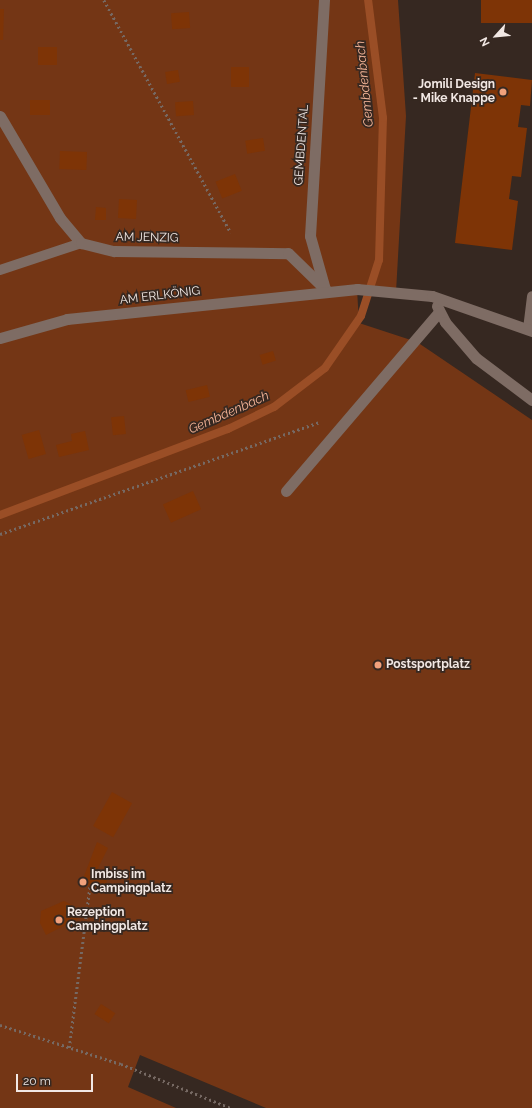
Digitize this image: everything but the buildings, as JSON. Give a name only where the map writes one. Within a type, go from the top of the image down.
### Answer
[{"type":"street","name":"GEMBDENTAL","points":[[324,0],[310,236],[326,290]]},
{"type":"street","points":[[0,116],[60,218],[81,243]]},
{"type":"street","name":"AM JENZIG","points":[[81,243],[114,251],[288,252],[326,290]]},
{"type":"street","name":"AM ERLKÖNIG","points":[[0,338],[68,319],[326,290],[357,289],[432,296]]},
{"type":"street","points":[[432,296],[439,312],[476,358],[532,400]]},
{"type":"street","points":[[432,296],[530,330]]},
{"type":"street","points":[[286,491],[439,312]]},
{"type":"lane","points":[[0,270],[81,243]]},
{"type":"lane","points":[[530,330],[532,296]]},
{"type":"path","points":[[104,0],[241,252]]},
{"type":"path","points":[[0,534],[322,421]]},
{"type":"path","points":[[70,1048],[90,885]]},
{"type":"path","points":[[0,1026],[70,1048],[231,1108]]},
{"type":"shaded area","points":[[0,0],[398,0],[406,116],[396,292],[357,289],[359,323],[417,342],[532,420],[532,1108],[266,1108],[140,1055],[128,1087],[176,1108],[0,1108]]},
{"type":"waterway","name":"Gembdenbach","points":[[0,515],[228,429],[274,407],[325,368],[361,316],[379,260],[383,118],[368,0]]},
{"type":"place","name":"Jomili Design - Mike Knappe","points":[[503,92]]},
{"type":"place","name":"Postsportplatz","points":[[378,665]]},
{"type":"place","name":"Imbiss im Campingplatz","points":[[83,882]]},
{"type":"place","name":"Rezeption Campingplatz","points":[[59,920]]}]
